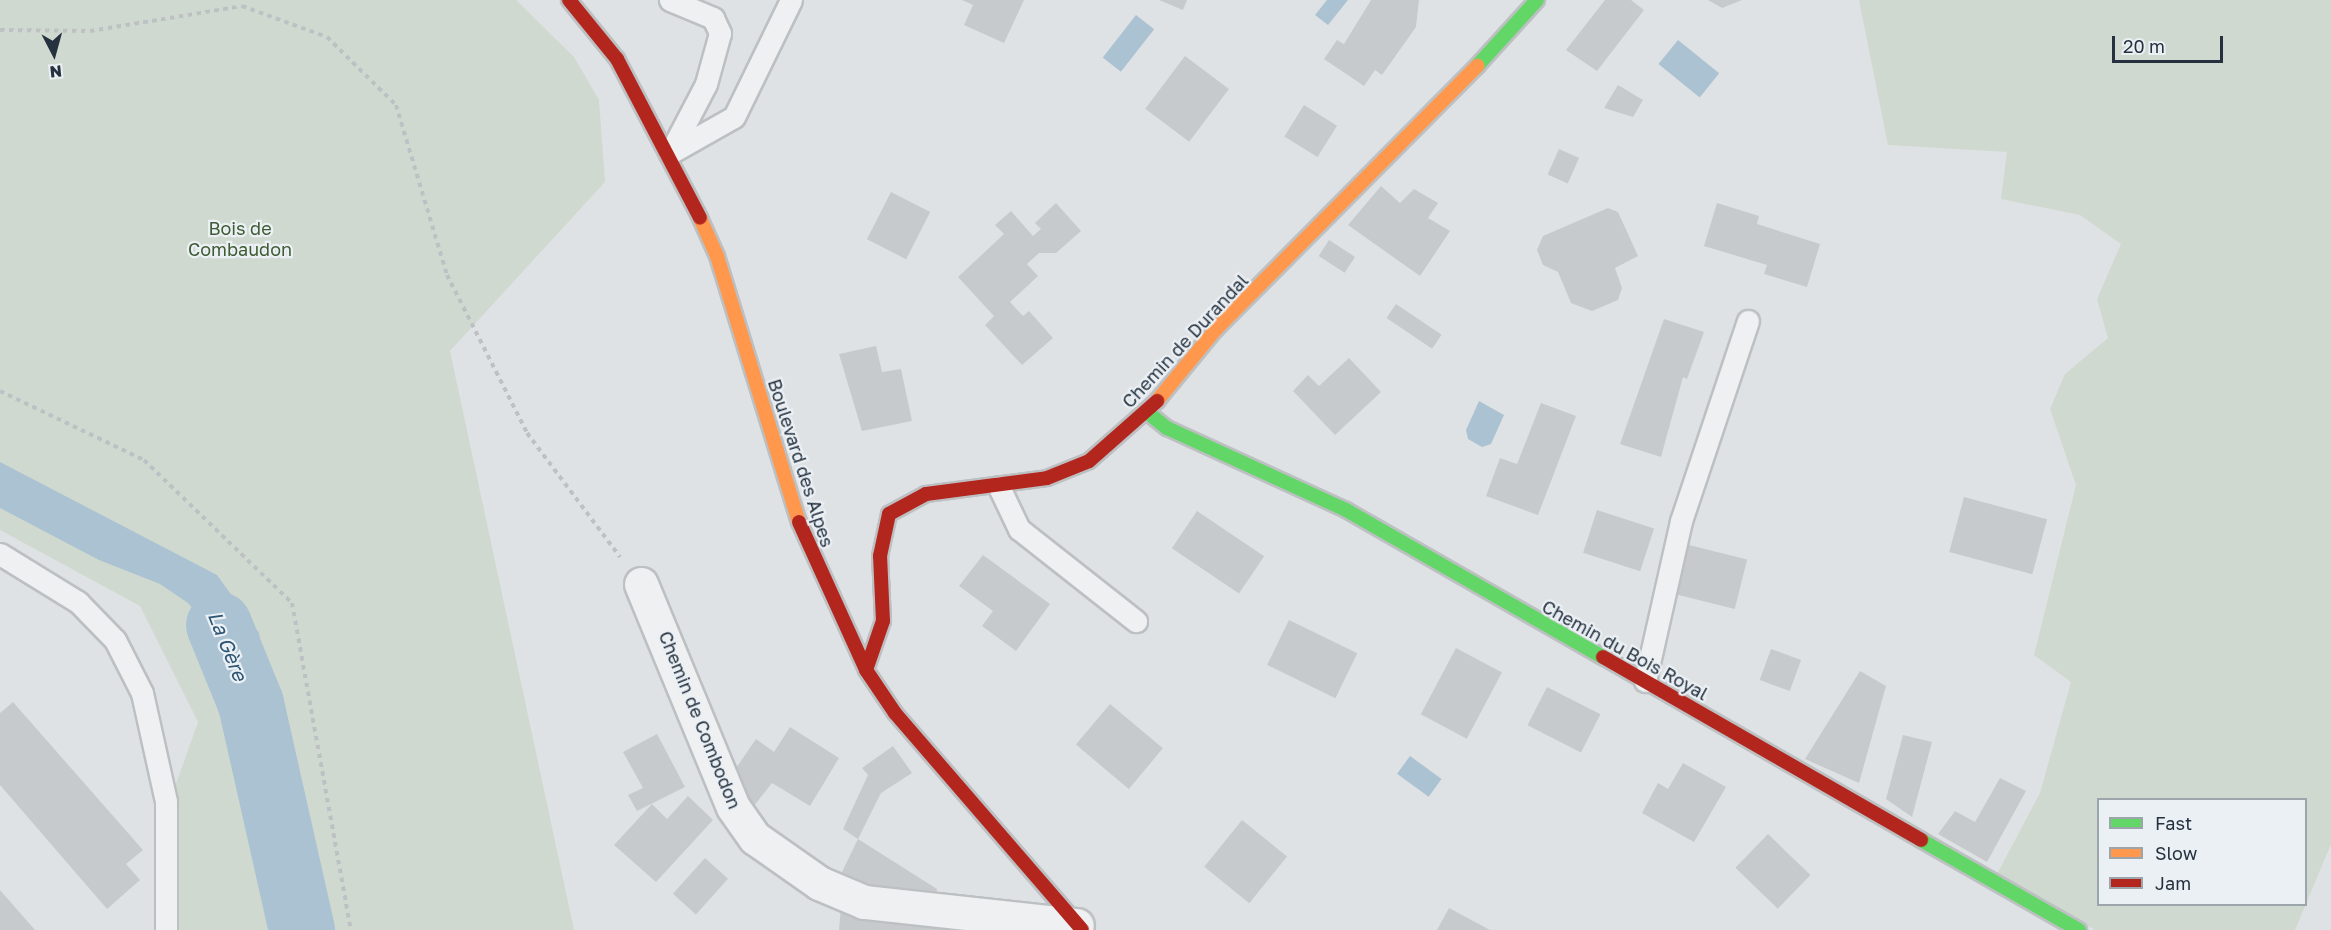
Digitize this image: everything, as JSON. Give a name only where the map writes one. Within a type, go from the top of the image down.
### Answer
[{"type":"street","name":"Boulevard des Alpes","points":[[569,0],[617,59],[670,153],[717,256],[795,514],[866,670],[895,713],[1079,928]]},
{"type":"street","name":"Chemin de Durandal","points":[[866,670],[884,621],[880,556],[889,514],[926,495],[999,487],[1047,478],[1089,461],[1147,412],[1216,329],[1425,122],[1537,0]]},
{"type":"street","name":"Chemin du Bois Royal","points":[[1147,412],[1167,428],[1346,510],[2079,930]]},
{"type":"street","name":"Chemin de Combodon","points":[[641,584],[733,807],[755,838],[819,883],[864,902],[1079,928]]},
{"type":"lane","points":[[670,0],[712,18],[720,33],[706,84],[670,153]]},
{"type":"lane","points":[[670,153],[734,117],[791,0]]},
{"type":"lane","points":[[1645,681],[1682,521],[1748,321]]},
{"type":"lane","points":[[999,487],[1019,529],[1136,621]]},
{"type":"lane","points":[[0,554],[78,602],[115,640],[142,693],[166,801],[166,930]]},
{"type":"path","points":[[0,30],[90,31],[242,6],[327,37],[396,105],[447,275],[527,433],[641,584]]},
{"type":"path","points":[[0,391],[144,460],[292,603],[351,930]]},
{"type":"green space","name":"Bois de Combaudon","points":[[0,0],[516,0],[574,57],[599,100],[605,182],[450,351],[574,930],[169,930],[165,815],[198,722],[140,606],[0,530]]},
{"type":"green space","points":[[1859,0],[2331,0],[2331,844],[2307,902],[2307,798],[2097,798],[2097,906],[2305,906],[2295,930],[2095,930],[1997,874],[2040,793],[2071,682],[2034,655],[2076,485],[2050,409],[2065,374],[2108,338],[2097,299],[2121,244],[2080,215],[2001,199],[2007,152],[1888,145]]},
{"type":"water","points":[[1327,0],[1348,0],[1328,25],[1315,15]]},
{"type":"water","points":[[1136,15],[1154,29],[1121,72],[1103,58]]},
{"type":"water","points":[[1678,40],[1719,73],[1700,97],[1658,64]]},
{"type":"water","points":[[1479,401],[1504,415],[1491,444],[1482,447],[1468,439],[1466,430]]},
{"type":"water","points":[[0,462],[217,575],[259,633],[270,708],[224,713],[232,680],[212,631],[188,603],[160,584],[99,560],[0,508]]},
{"type":"water","points":[[1410,756],[1442,779],[1429,797],[1397,774]]},
{"type":"building","points":[[962,0],[1024,0],[1004,43],[964,25],[973,5]]},
{"type":"building","points":[[1159,0],[1187,0],[1183,10]]},
{"type":"building","points":[[1371,0],[1419,0],[1416,27],[1382,75],[1375,70],[1364,86],[1324,59],[1337,40],[1344,44]]},
{"type":"building","points":[[1605,0],[1631,0],[1644,10],[1597,71],[1566,50]]},
{"type":"building","points":[[1708,0],[1742,0],[1722,8]]},
{"type":"building","points":[[1185,56],[1229,89],[1189,142],[1145,109]]},
{"type":"building","points":[[1618,85],[1643,100],[1633,117],[1604,108]]},
{"type":"building","points":[[1304,105],[1337,126],[1317,157],[1284,136]]},
{"type":"building","points":[[1559,149],[1579,158],[1568,184],[1548,175]]},
{"type":"building","points":[[1381,186],[1400,203],[1414,189],[1438,203],[1428,218],[1450,231],[1420,276],[1348,225]]},
{"type":"building","points":[[891,192],[930,212],[906,259],[867,239]]},
{"type":"building","points":[[1056,203],[1081,231],[1056,253],[1039,253],[1027,264],[1038,276],[1010,302],[1023,316],[1029,311],[1053,338],[1022,365],[985,325],[994,316],[958,277],[1004,234],[995,225],[1011,211],[1033,236],[1041,229],[1035,223]]},
{"type":"building","points":[[1717,203],[1759,216],[1757,224],[1820,244],[1807,287],[1764,274],[1767,265],[1704,246]]},
{"type":"building","points":[[1608,208],[1618,212],[1638,256],[1615,268],[1622,288],[1618,300],[1592,311],[1571,303],[1558,272],[1543,265],[1537,250],[1543,236]]},
{"type":"building","points":[[1329,240],[1355,257],[1345,273],[1319,256]]},
{"type":"building","points":[[1396,304],[1442,335],[1432,349],[1386,318]]},
{"type":"building","points":[[1664,319],[1704,332],[1687,379],[1683,377],[1661,457],[1620,444]]},
{"type":"building","points":[[876,346],[882,372],[901,369],[912,421],[862,431],[839,354]]},
{"type":"building","points":[[1349,358],[1381,392],[1335,435],[1293,391],[1308,375],[1319,386]]},
{"type":"building","points":[[1541,403],[1576,416],[1538,515],[1486,496],[1500,458],[1517,464]]},
{"type":"building","points":[[1964,497],[2047,519],[2032,574],[1949,552]]},
{"type":"building","points":[[1597,510],[1654,529],[1640,571],[1583,553]]},
{"type":"building","points":[[1197,511],[1264,556],[1239,594],[1172,548]]},
{"type":"building","points":[[1685,544],[1747,559],[1735,609],[1673,593]]},
{"type":"building","points":[[983,555],[1050,604],[1016,651],[982,626],[993,611],[959,586]]},
{"type":"building","points":[[1289,620],[1357,653],[1335,698],[1267,665]]},
{"type":"building","points":[[1456,648],[1502,672],[1467,739],[1421,714]]},
{"type":"building","points":[[1771,649],[1801,660],[1790,691],[1760,680]]},
{"type":"building","points":[[1860,671],[1886,686],[1859,783],[1805,759]]},
{"type":"building","points":[[1547,687],[1600,714],[1581,753],[1527,725]]},
{"type":"building","points":[[13,702],[143,850],[126,864],[140,880],[107,909],[0,785],[0,713]]},
{"type":"building","points":[[1110,704],[1163,748],[1129,789],[1076,745]]},
{"type":"building","points":[[790,727],[839,758],[810,806],[772,783],[753,807],[734,771],[756,739],[774,752]]},
{"type":"building","points":[[657,734],[685,787],[637,811],[628,795],[643,788],[623,752]]},
{"type":"building","points":[[1903,735],[1932,742],[1912,817],[1886,799]]},
{"type":"building","points":[[893,746],[912,773],[881,793],[858,839],[843,829],[868,775],[862,768]]},
{"type":"building","points":[[1683,763],[1726,787],[1694,842],[1642,813],[1658,783],[1668,789]]},
{"type":"building","points":[[2000,778],[2026,791],[1987,862],[1938,834],[1955,811],[1975,822]]},
{"type":"building","points":[[688,796],[713,820],[656,882],[614,845],[652,804],[667,819]]},
{"type":"building","points":[[1242,820],[1287,857],[1249,903],[1204,867]]},
{"type":"building","points":[[1768,834],[1810,875],[1778,909],[1735,868]]},
{"type":"building","points":[[858,839],[937,889],[934,900],[866,892],[840,876]]},
{"type":"building","points":[[705,858],[728,879],[696,914],[673,894]]},
{"type":"building","points":[[0,890],[35,930],[0,930]]},
{"type":"building","points":[[841,906],[974,930],[839,930]]},
{"type":"building","points":[[1449,908],[1490,930],[1437,930]]},
{"type":"waterway","name":"La Gère","points":[[219,625],[251,704],[302,930]]},
{"type":"traffic: fast","points":[[1477,66],[1537,0]]},
{"type":"traffic: fast","points":[[1147,412],[1167,428],[1346,510],[1603,657]]},
{"type":"traffic: fast","points":[[1921,840],[2079,930]]},
{"type":"traffic: slow","points":[[1157,401],[1216,329],[1477,66]]},
{"type":"traffic: slow","points":[[700,218],[717,256],[799,522]]},
{"type":"traffic: jam","points":[[569,0],[617,59],[700,218]]},
{"type":"traffic: jam","points":[[866,670],[883,621],[880,556],[889,514],[926,494],[1047,478],[1089,461],[1157,401]]},
{"type":"traffic: jam","points":[[799,522],[866,670],[895,713],[1082,930]]},
{"type":"traffic: jam","points":[[1603,657],[1921,840]]}]
